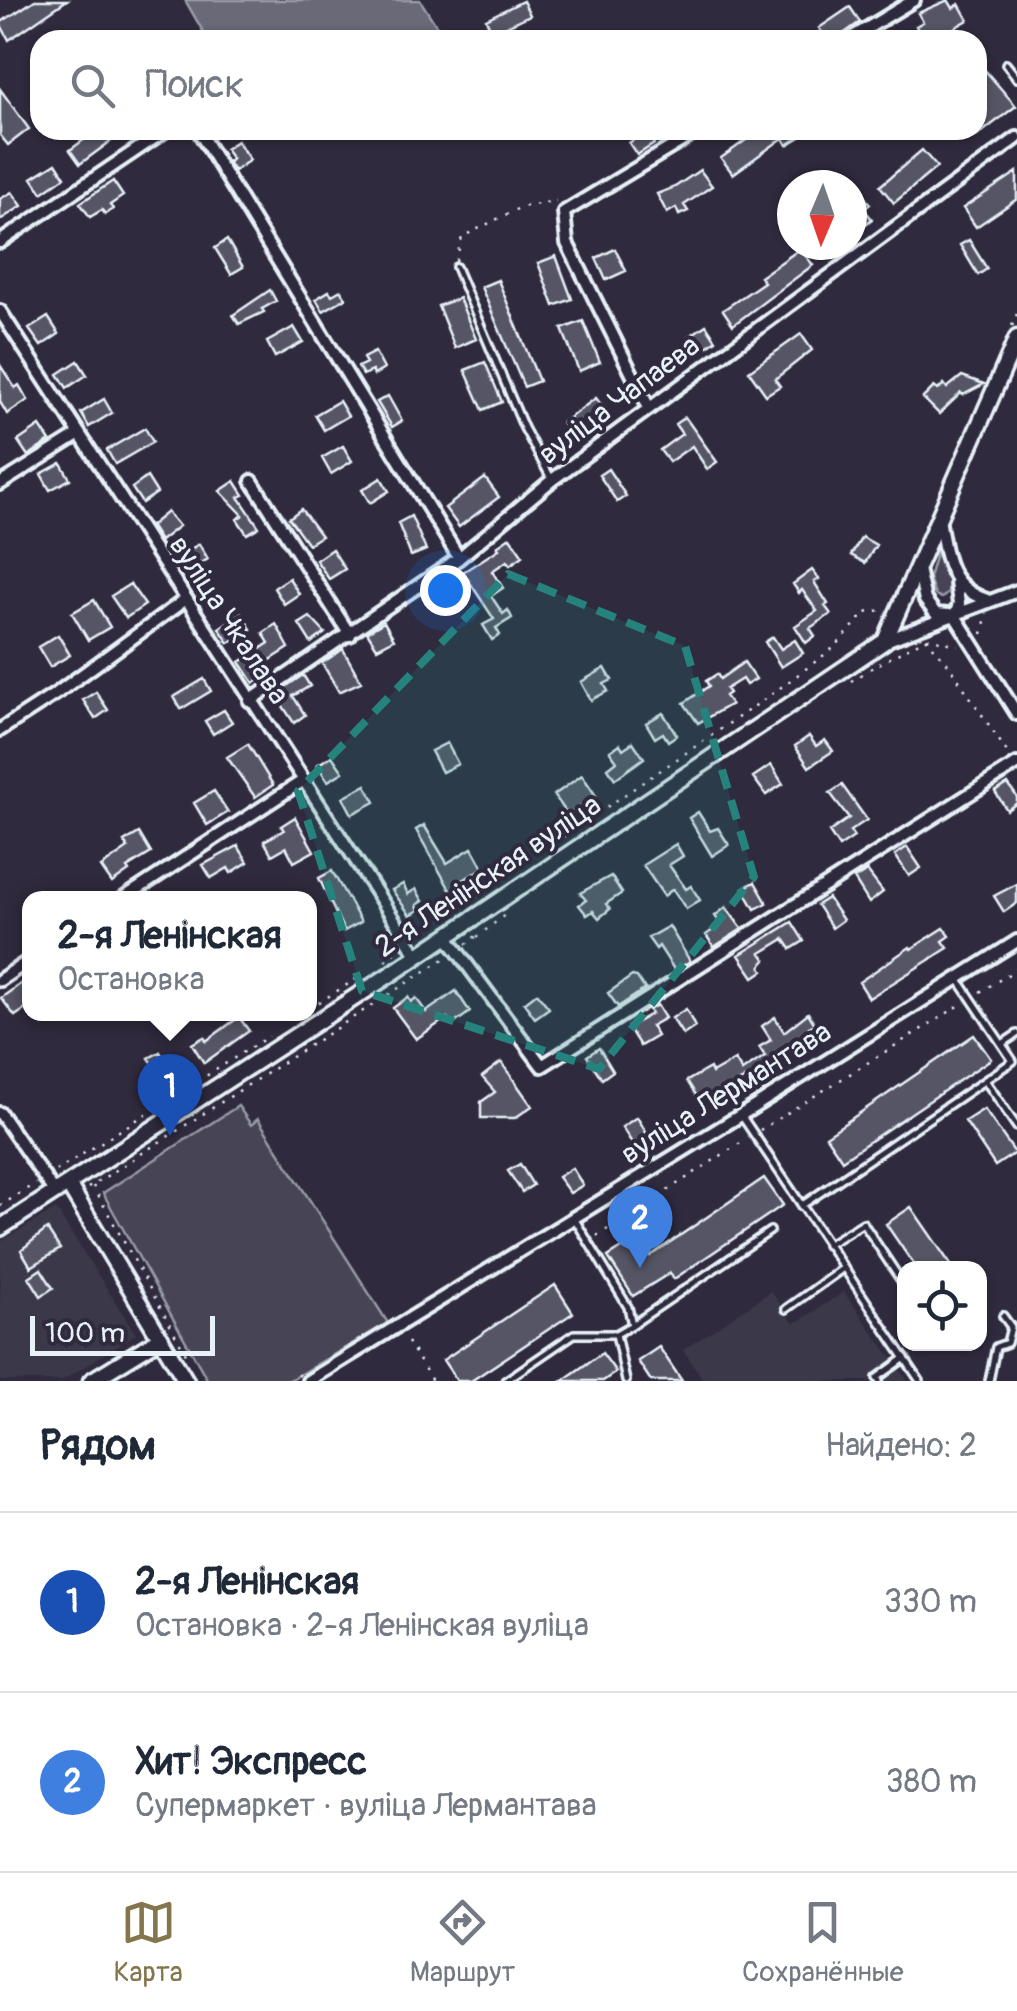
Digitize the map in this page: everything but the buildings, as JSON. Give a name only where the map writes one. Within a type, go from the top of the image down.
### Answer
[{"type":"main road","points":[[885,641],[1017,338]]},
{"type":"main road","name":"2-я Ленінская вуліца","points":[[317,1021],[885,641]]},
{"type":"main road","name":"2-я Ленінская вуліца","points":[[0,1228],[316,1021]]},
{"type":"main road","points":[[68,1184],[186,1381]]},
{"type":"main road","points":[[91,1381],[160,1338]]},
{"type":"street","points":[[864,30],[914,0]]},
{"type":"street","name":"вуліца Чапаева","points":[[250,701],[459,558],[552,480],[1017,138]]},
{"type":"street","points":[[0,242],[151,140]]},
{"type":"street","points":[[204,140],[459,558]]},
{"type":"street","points":[[649,408],[566,243],[564,212],[683,140]]},
{"type":"street","name":"вуліца Чкалава","points":[[0,312],[417,955]]},
{"type":"street","points":[[0,484],[78,435]]},
{"type":"street","points":[[252,480],[350,635]]},
{"type":"street","points":[[939,519],[956,581],[955,616],[1017,714]]},
{"type":"street","points":[[917,564],[924,600],[936,614],[955,616]]},
{"type":"street","points":[[956,581],[970,595],[988,601]]},
{"type":"street","name":"2-я Ленінская вуліца","points":[[885,641],[1017,591]]},
{"type":"street","points":[[0,730],[57,694],[186,600]]},
{"type":"street","points":[[446,936],[542,1066],[1017,764]]},
{"type":"street","points":[[135,891],[304,780]]},
{"type":"street","name":"вуліца Лермантава","points":[[308,1381],[742,1116],[1017,941]]},
{"type":"street","points":[[0,980],[22,965]]},
{"type":"street","points":[[0,1113],[55,1194]]},
{"type":"lane","points":[[1006,64],[1017,78]]},
{"type":"lane","points":[[456,267],[524,428],[552,480]]},
{"type":"lane","points":[[801,1206],[1013,1060],[958,979]]},
{"type":"lane","points":[[1002,1044],[1017,1034]]},
{"type":"lane","points":[[985,1080],[1017,1127]]},
{"type":"lane","points":[[742,1116],[920,1381]]},
{"type":"lane","points":[[573,1216],[628,1307],[632,1325]]},
{"type":"lane","points":[[826,1246],[862,1224],[897,1275]]},
{"type":"lane","points":[[505,1381],[574,1334],[616,1334],[632,1325],[770,1231]]},
{"type":"lane","points":[[786,1310],[842,1269]]},
{"type":"lane","points":[[989,1381],[996,1347],[1007,1343],[1011,1327],[1003,1316]]},
{"type":"lane","points":[[616,1334],[626,1381]]},
{"type":"lane","points":[[879,1381],[877,1378],[905,1358]]},
{"type":"path","points":[[456,267],[462,236],[482,225],[521,207],[553,199],[564,212]]},
{"type":"path","points":[[421,933],[765,699],[836,647],[865,613],[888,608]]},
{"type":"path","points":[[377,967],[397,952]]},
{"type":"path","points":[[590,1240],[1017,968]]},
{"type":"path","points":[[317,1004],[367,974]]},
{"type":"path","points":[[0,1206],[278,1031]]},
{"type":"path","points":[[92,1185],[192,1364]]},
{"type":"path","points":[[408,1342],[432,1381]]},
{"type":"highlighted area","points":[[508,574],[685,646],[754,877],[599,1069],[362,991],[298,791]]},
{"type":"shaded area","points":[[940,540],[949,577],[948,593],[942,598],[935,595],[929,578]]},
{"type":"shaded area","points":[[238,1106],[251,1125],[258,1119],[388,1323],[288,1381],[208,1381],[103,1193]]},
{"type":"shaded area","points":[[56,1209],[136,1334],[62,1381],[0,1381],[0,1242]]},
{"type":"shaded area","points":[[771,1291],[794,1324],[844,1292],[908,1381],[704,1381],[683,1350]]},
{"type":"water","points":[[185,0],[420,0],[439,30],[202,30]]},
{"type":"place","name":"2-я Ленінская","points":[[170,1136]]},
{"type":"place","name":"Хит! Экспресс","points":[[640,1268]]}]
